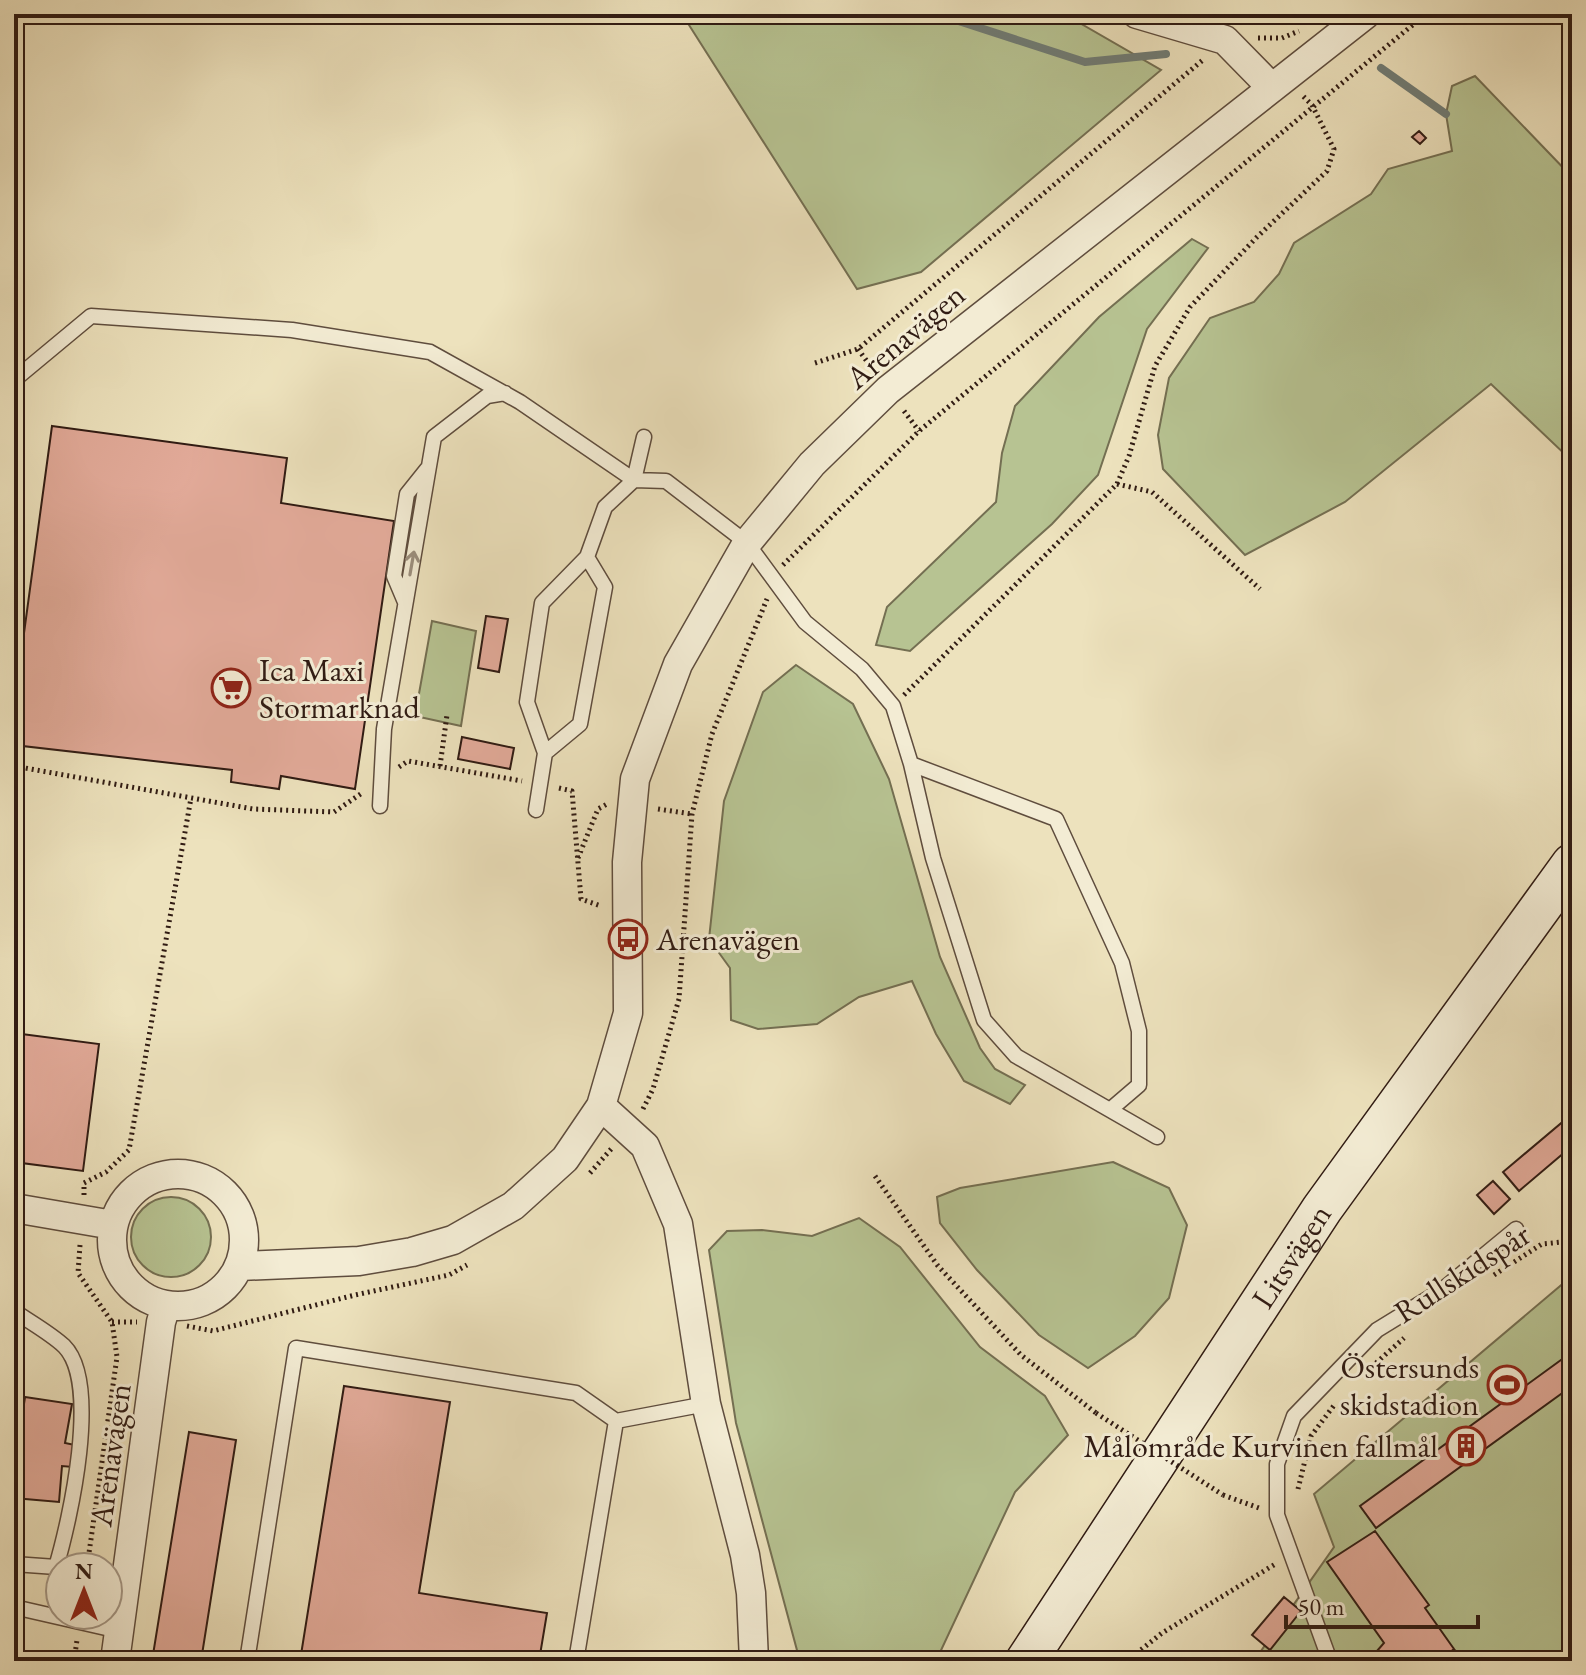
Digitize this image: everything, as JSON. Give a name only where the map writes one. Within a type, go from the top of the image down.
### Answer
[{"type":"main road","name":"Litsvägen","points":[[1026,1661],[1322,1209],[1572,864]]},
{"type":"street","points":[[1137,14],[1225,40],[1272,88]]},
{"type":"street","name":"Arenavägen","points":[[240,1266],[359,1261],[412,1252],[453,1240],[513,1206],[565,1159],[601,1106],[628,1013],[627,862],[635,779],[678,664],[747,543],[812,464],[888,390],[1366,14]]},
{"type":"street","points":[[601,1106],[645,1146],[678,1224],[706,1404],[745,1555],[751,1593],[754,1661]]},
{"type":"street","points":[[185,1174],[211,1182],[229,1197],[241,1216],[245,1243],[240,1266],[232,1280],[209,1299],[164,1314],[119,1271],[112,1249],[113,1225],[123,1203],[135,1189],[156,1177],[185,1174]]},
{"type":"street","points":[[14,1208],[113,1225]]},
{"type":"street","name":"Arenavägen","points":[[124,1596],[164,1314]]},
{"type":"street","name":"Arenavägen","points":[[115,1661],[119,1631]]},
{"type":"lane","points":[[14,380],[91,316],[292,330],[430,352],[505,393],[634,480],[666,481],[747,543],[805,622],[862,669],[893,706],[911,764],[933,858],[984,1020],[1016,1056],[1157,1137]]},
{"type":"lane","points":[[380,806],[384,729],[434,437],[487,396],[505,393]]},
{"type":"lane","points":[[536,810],[545,753],[527,702],[542,603],[587,557],[605,507],[634,480],[644,437]]},
{"type":"lane","points":[[545,753],[580,724],[605,587],[587,557]]},
{"type":"lane","points":[[911,764],[1056,819],[1122,963],[1139,1031],[1139,1085],[1111,1109]]},
{"type":"lane","points":[[1330,1661],[1277,1515],[1277,1464],[1294,1416],[1377,1330],[1442,1290],[1516,1229]]},
{"type":"lane","points":[[14,1311],[66,1348],[80,1378],[83,1411],[66,1535],[56,1567],[14,1564]]},
{"type":"lane","points":[[247,1661],[296,1348],[576,1393],[616,1421],[706,1404]]},
{"type":"lane","points":[[576,1661],[616,1421]]},
{"type":"lane","points":[[14,1607],[44,1614]]},
{"type":"path","points":[[1411,14],[1416,22]]},
{"type":"path","points":[[579,1183],[629,1129],[653,1089],[679,999],[692,814],[712,734],[781,567],[919,431],[1426,14]]},
{"type":"path","points":[[815,363],[858,349],[1225,40],[1282,38],[1305,28]]},
{"type":"path","points":[[893,706],[1117,484],[1129,456],[1155,366],[1190,307],[1257,237],[1327,171],[1334,149],[1312,105]]},
{"type":"path","points":[[1117,484],[1152,492],[1260,589]]},
{"type":"path","points":[[440,766],[447,715]]},
{"type":"path","points":[[14,766],[191,798],[129,1150],[106,1172],[84,1183],[78,1273],[112,1322],[117,1357],[89,1551]]},
{"type":"path","points":[[540,784],[572,791],[581,899],[601,906]]},
{"type":"path","points":[[875,1176],[938,1266],[1010,1344],[1096,1413],[1223,1495]]},
{"type":"path","name":"Rullskidspår","points":[[1492,1277],[1542,1244],[1572,1241]]},
{"type":"path","points":[[112,1322],[164,1314],[213,1331],[449,1275],[474,1261]]},
{"type":"path","name":"Rullskidspår","points":[[1372,1366],[1406,1337]]},
{"type":"path","points":[[1298,1491],[1311,1436],[1342,1395]]},
{"type":"path","points":[[1127,1661],[1162,1633],[1292,1554]]},
{"type":"path","points":[[1563,1661],[1572,1654]]},
{"type":"green space","points":[[682,14],[1064,14],[1161,70],[921,272],[857,289]]},
{"type":"green space","points":[[1475,76],[1572,177],[1572,461],[1491,384],[1345,502],[1245,555],[1163,469],[1158,435],[1169,378],[1210,318],[1254,302],[1279,274],[1294,243],[1371,194],[1388,169],[1452,151],[1446,114],[1452,86]]},
{"type":"green space","points":[[1192,239],[1208,248],[1147,329],[1098,475],[1052,524],[910,651],[876,645],[887,607],[996,502],[1002,453],[1015,406],[1099,317]]},
{"type":"green space","points":[[432,621],[476,631],[461,726],[415,716]]},
{"type":"green space","points":[[796,665],[853,704],[889,779],[940,957],[980,1048],[995,1069],[1025,1085],[1010,1104],[964,1081],[936,1034],[912,981],[859,997],[817,1024],[758,1029],[731,1020],[730,968],[709,939],[724,801],[763,692]]},
{"type":"green space","points":[[1113,1162],[1169,1188],[1187,1225],[1169,1298],[1135,1336],[1088,1368],[1039,1335],[977,1270],[940,1223],[937,1197],[960,1188]]},
{"type":"green space","points":[[171,1197],[186,1200],[199,1209],[208,1222],[211,1237],[208,1252],[199,1265],[186,1274],[171,1277],[156,1274],[143,1265],[134,1252],[131,1237],[134,1222],[143,1209],[156,1200]]},
{"type":"green space","points":[[859,1218],[900,1247],[980,1347],[1045,1396],[1068,1435],[1015,1492],[936,1661],[798,1661],[736,1423],[709,1250],[727,1231],[762,1230],[812,1236]]},
{"type":"green space","name":"Östersunds skidstadion","points":[[1572,1276],[1572,1661],[1254,1661],[1334,1547],[1314,1494]]},
{"type":"building","points":[[1419,131],[1426,138],[1420,144],[1412,137]]},
{"type":"building","points":[[52,426],[287,458],[281,503],[394,521],[355,789],[281,776],[279,789],[231,782],[232,770],[14,745],[14,707]]},
{"type":"building","points":[[486,616],[508,619],[499,672],[478,668]]},
{"type":"building","points":[[462,737],[514,748],[510,769],[458,759]]},
{"type":"building","points":[[14,1033],[99,1044],[83,1171],[14,1162]]},
{"type":"building","points":[[1572,1114],[1572,1146],[1519,1191],[1503,1172]]},
{"type":"building","points":[[1493,1181],[1510,1199],[1494,1214],[1477,1195]]},
{"type":"building","name":"Målområde Kurvinen fallmål","points":[[1572,1352],[1572,1386],[1376,1528],[1360,1506]]},
{"type":"building","points":[[344,1386],[450,1402],[419,1593],[547,1613],[539,1661],[300,1661]]},
{"type":"building","points":[[25,1397],[72,1404],[65,1443],[75,1445],[73,1467],[62,1466],[59,1502],[14,1498],[14,1471]]},
{"type":"building","points":[[189,1432],[236,1440],[201,1661],[152,1661]]},
{"type":"building","points":[[1375,1531],[1429,1605],[1425,1608],[1454,1649],[1440,1661],[1389,1661],[1377,1651],[1384,1643],[1327,1562]]},
{"type":"building","points":[[1284,1597],[1301,1611],[1270,1650],[1252,1635]]},
{"type":"building","points":[[1454,1649],[1462,1659],[1460,1661],[1440,1661]]},
{"type":"waterway","points":[[937,14],[1085,62],[1166,54]]},
{"type":"waterway","points":[[1381,68],[1446,114]]},
{"type":"place","name":"Ica Maxi Stormarknad","points":[[231,688]]},
{"type":"place","name":"Arenavägen","points":[[628,939]]},
{"type":"place","name":"Östersunds skidstadion","points":[[1507,1385]]},
{"type":"place","name":"Målområde Kurvinen fallmål","points":[[1466,1446]]}]
